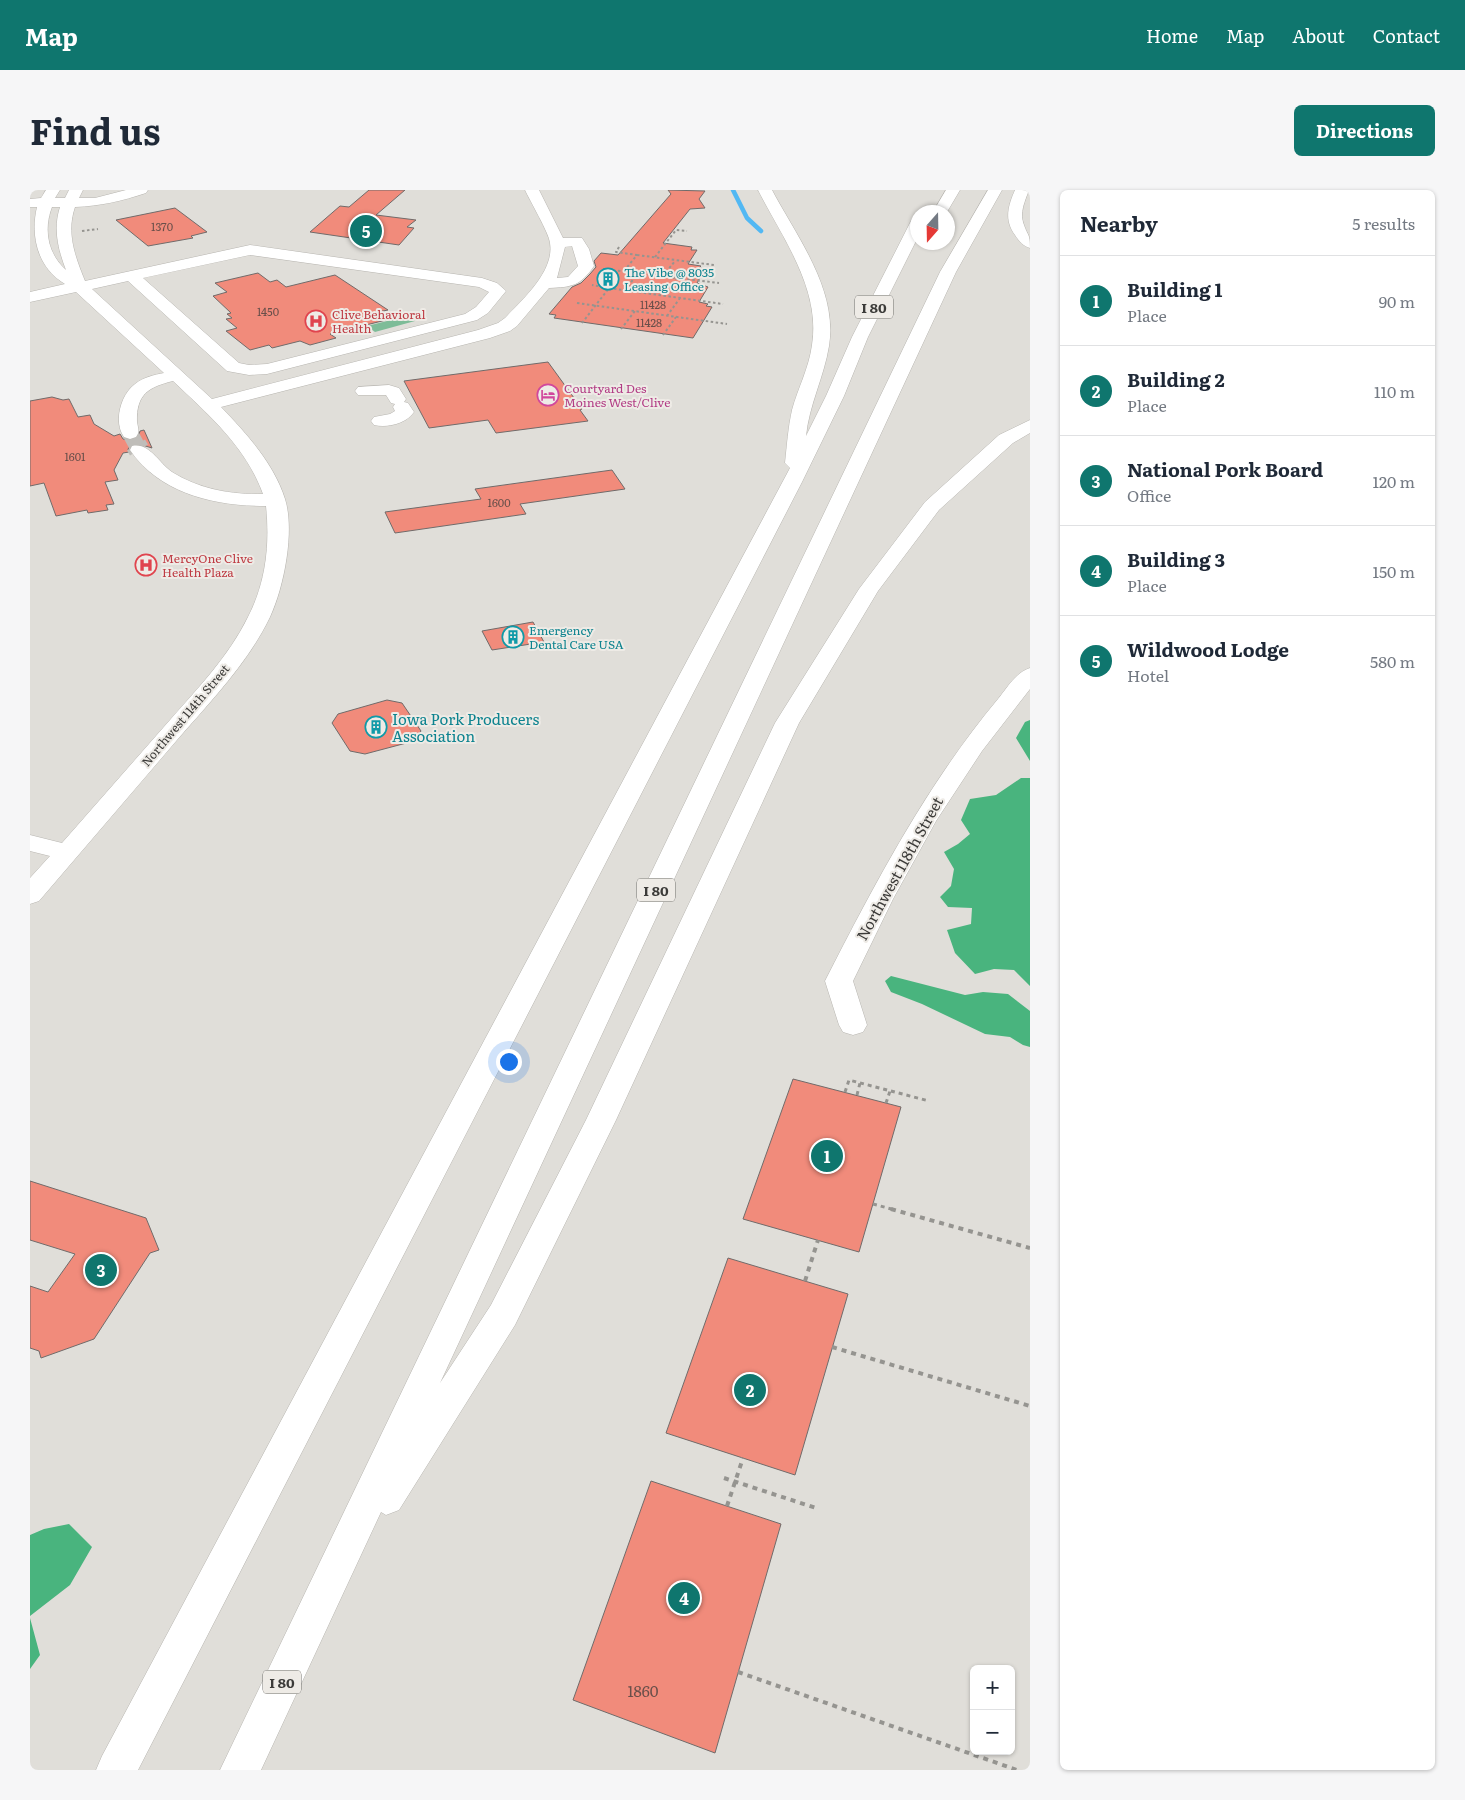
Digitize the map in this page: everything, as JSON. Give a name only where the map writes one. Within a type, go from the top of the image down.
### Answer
[{"type":"main road","points":[[43,199],[72,196],[102,201],[141,190]]},
{"type":"main road","points":[[209,405],[504,327],[511,322],[551,276],[558,243],[532,190]]},
{"type":"main road","points":[[765,190],[810,278],[820,309],[821,342],[814,376],[799,420],[792,482]]},
{"type":"main road","points":[[944,205],[953,190]]},
{"type":"main road","name":"I 80","points":[[240,1770],[948,272],[995,190]]},
{"type":"main road","points":[[1022,190],[1014,208],[1015,224],[1023,237],[1030,243]]},
{"type":"main road","name":"Northwest 114th Street","points":[[72,196],[64,218],[64,242],[65,251],[80,286]]},
{"type":"main road","name":"Northwest 114th Street","points":[[30,895],[215,682],[249,633],[264,608],[277,560],[280,525],[276,500],[261,466],[249,447],[234,429],[80,286],[59,273],[43,250],[39,235],[43,199]]},
{"type":"main road","name":"I 80","points":[[116,1770],[792,482],[835,396],[860,337],[910,237]]},
{"type":"main road","points":[[545,284],[576,280],[586,266],[582,249],[577,242],[558,243]]},
{"type":"main road","points":[[835,396],[875,340],[920,250]]},
{"type":"main road","points":[[30,297],[217,256],[244,251],[256,251],[482,283],[498,291],[478,314],[267,369],[241,369],[233,367],[131,275]]},
{"type":"main road","points":[[217,256],[233,269]]},
{"type":"main road","points":[[414,331],[435,346]]},
{"type":"main road","points":[[130,433],[128,424],[129,407],[140,389],[152,382],[177,376]]},
{"type":"main road","points":[[364,391],[389,390],[393,392],[405,412],[402,415],[380,421]]},
{"type":"main road","points":[[324,1594],[503,1315],[601,1120],[787,723],[868,589],[932,506],[1006,439],[1030,425]]},
{"type":"main road","points":[[138,450],[166,478],[182,485],[239,500],[276,500]]},
{"type":"main road","name":"Northwest 118th Street","points":[[852,1025],[839,981],[877,903],[917,830],[946,785],[1006,702],[1030,675]]},
{"type":"main road","points":[[30,843],[67,852]]},
{"type":"path","points":[[76,231],[98,230]]},
{"type":"path","points":[[654,258],[676,230],[687,230]]},
{"type":"path","points":[[619,247],[616,252],[714,265]]},
{"type":"path","points":[[624,271],[636,255]]},
{"type":"path","points":[[662,277],[675,260]]},
{"type":"path","points":[[586,266],[719,283]]},
{"type":"path","points":[[624,290],[638,273]]},
{"type":"path","points":[[664,296],[676,279]]},
{"type":"path","points":[[571,282],[723,304]]},
{"type":"path","points":[[582,323],[609,288]]},
{"type":"path","points":[[667,316],[680,298]]},
{"type":"path","points":[[577,303],[726,324]]},
{"type":"path","points":[[621,329],[635,311]]},
{"type":"path","points":[[663,336],[676,317]]},
{"type":"path","points":[[845,1092],[849,1080],[930,1101]]},
{"type":"path","points":[[856,1095],[860,1083]]},
{"type":"path","points":[[886,1103],[890,1091]]},
{"type":"path","points":[[873,1204],[1030,1248]]},
{"type":"path","points":[[805,1281],[818,1240]]},
{"type":"path","points":[[832,1347],[1030,1406]]},
{"type":"path","points":[[727,1506],[742,1458]]},
{"type":"path","points":[[724,1478],[819,1510]]},
{"type":"path","points":[[738,1672],[1017,1770]]},
{"type":"green space","points":[[407,316],[415,321],[375,332],[367,326]]},
{"type":"green space","points":[[1030,720],[1030,761],[1016,738],[1025,722]]},
{"type":"green space","points":[[1021,778],[1030,778],[1030,986],[1014,970],[994,969],[975,974],[955,953],[947,930],[971,924],[972,908],[948,907],[940,897],[951,886],[954,869],[944,852],[970,834],[961,820],[970,799],[996,795]]},
{"type":"green space","points":[[891,976],[965,995],[983,992],[1008,994],[1030,1011],[1030,1047],[1010,1037],[985,1034],[922,1004],[891,992],[885,981]]},
{"type":"green space","points":[[69,1524],[92,1547],[70,1585],[30,1616],[30,1535],[44,1529]]},
{"type":"green space","points":[[30,1618],[40,1655],[30,1669]]},
{"type":"building","points":[[369,190],[405,190],[376,215],[416,220],[407,227],[414,228],[399,245],[310,232],[340,206],[349,207]]},
{"type":"building","points":[[668,190],[705,191],[699,199],[705,208],[690,209],[663,243],[692,247],[691,250],[697,250],[688,264],[701,266],[699,268],[705,269],[697,283],[708,287],[699,302],[712,307],[693,338],[554,318],[556,315],[549,314],[572,287],[581,283],[596,267],[594,261],[601,253],[618,255],[671,194]]},
{"type":"building","points":[[175,208],[207,232],[191,236],[193,238],[148,246],[116,220]]},
{"type":"building","points":[[258,273],[270,282],[277,280],[286,287],[335,275],[388,310],[378,312],[386,320],[330,334],[336,338],[310,345],[300,341],[272,348],[269,345],[250,350],[226,331],[237,328],[226,319],[232,318],[227,314],[231,313],[213,296],[227,292],[215,283]]},
{"type":"building","name":"Courtyard Des Moines West/Clive","points":[[548,362],[582,409],[580,410],[588,421],[496,433],[488,420],[429,428],[404,381]]},
{"type":"building","points":[[52,397],[63,400],[69,399],[78,417],[90,415],[94,424],[114,436],[120,434],[123,439],[131,441],[138,438],[140,431],[144,430],[152,448],[132,444],[128,449],[129,452],[123,453],[114,470],[118,480],[105,482],[114,504],[106,505],[108,510],[88,513],[87,510],[56,516],[44,483],[30,486],[30,401]]},
{"type":"building","points":[[612,470],[625,489],[520,504],[526,514],[395,533],[385,512],[481,499],[475,489]]},
{"type":"building","name":"Emergency Dental Care USA","points":[[533,622],[544,642],[492,650],[482,631]]},
{"type":"building","name":"Iowa Pork Producers Association","points":[[387,700],[402,703],[421,731],[414,741],[365,754],[350,751],[332,723],[338,714]]},
{"type":"building","points":[[793,1079],[901,1107],[859,1252],[743,1219]]},
{"type":"building","points":[[30,1181],[146,1218],[159,1250],[150,1253],[94,1339],[41,1358],[39,1351],[30,1348],[30,1286],[48,1292],[75,1254],[30,1240]]},
{"type":"building","points":[[728,1258],[848,1294],[795,1475],[666,1433]]},
{"type":"building","points":[[651,1481],[781,1524],[715,1753],[573,1700]]},
{"type":"waterway","points":[[733,190],[747,218],[761,231]]},
{"type":"tunnel","points":[[130,433],[137,446]]},
{"type":"tunnel","points":[[136,445],[139,450]]},
{"type":"place","name":"Wildwood Lodge","points":[[366,231]]},
{"type":"place","name":"The Vibe @ 8035 Leasing Office","points":[[608,279]]},
{"type":"place","name":"Clive Behavioral Health","points":[[316,321]]},
{"type":"place","name":"Courtyard Des Moines West/Clive","points":[[548,395]]},
{"type":"place","name":"MercyOne Clive Health Plaza","points":[[146,565]]},
{"type":"place","name":"Emergency Dental Care USA","points":[[513,637]]},
{"type":"place","name":"Iowa Pork Producers Association","points":[[376,727]]},
{"type":"place","name":"Building 1","points":[[827,1156]]},
{"type":"place","name":"National Pork Board","points":[[101,1270]]},
{"type":"place","name":"Building 2","points":[[750,1390]]},
{"type":"place","name":"Building 3","points":[[684,1598]]}]
